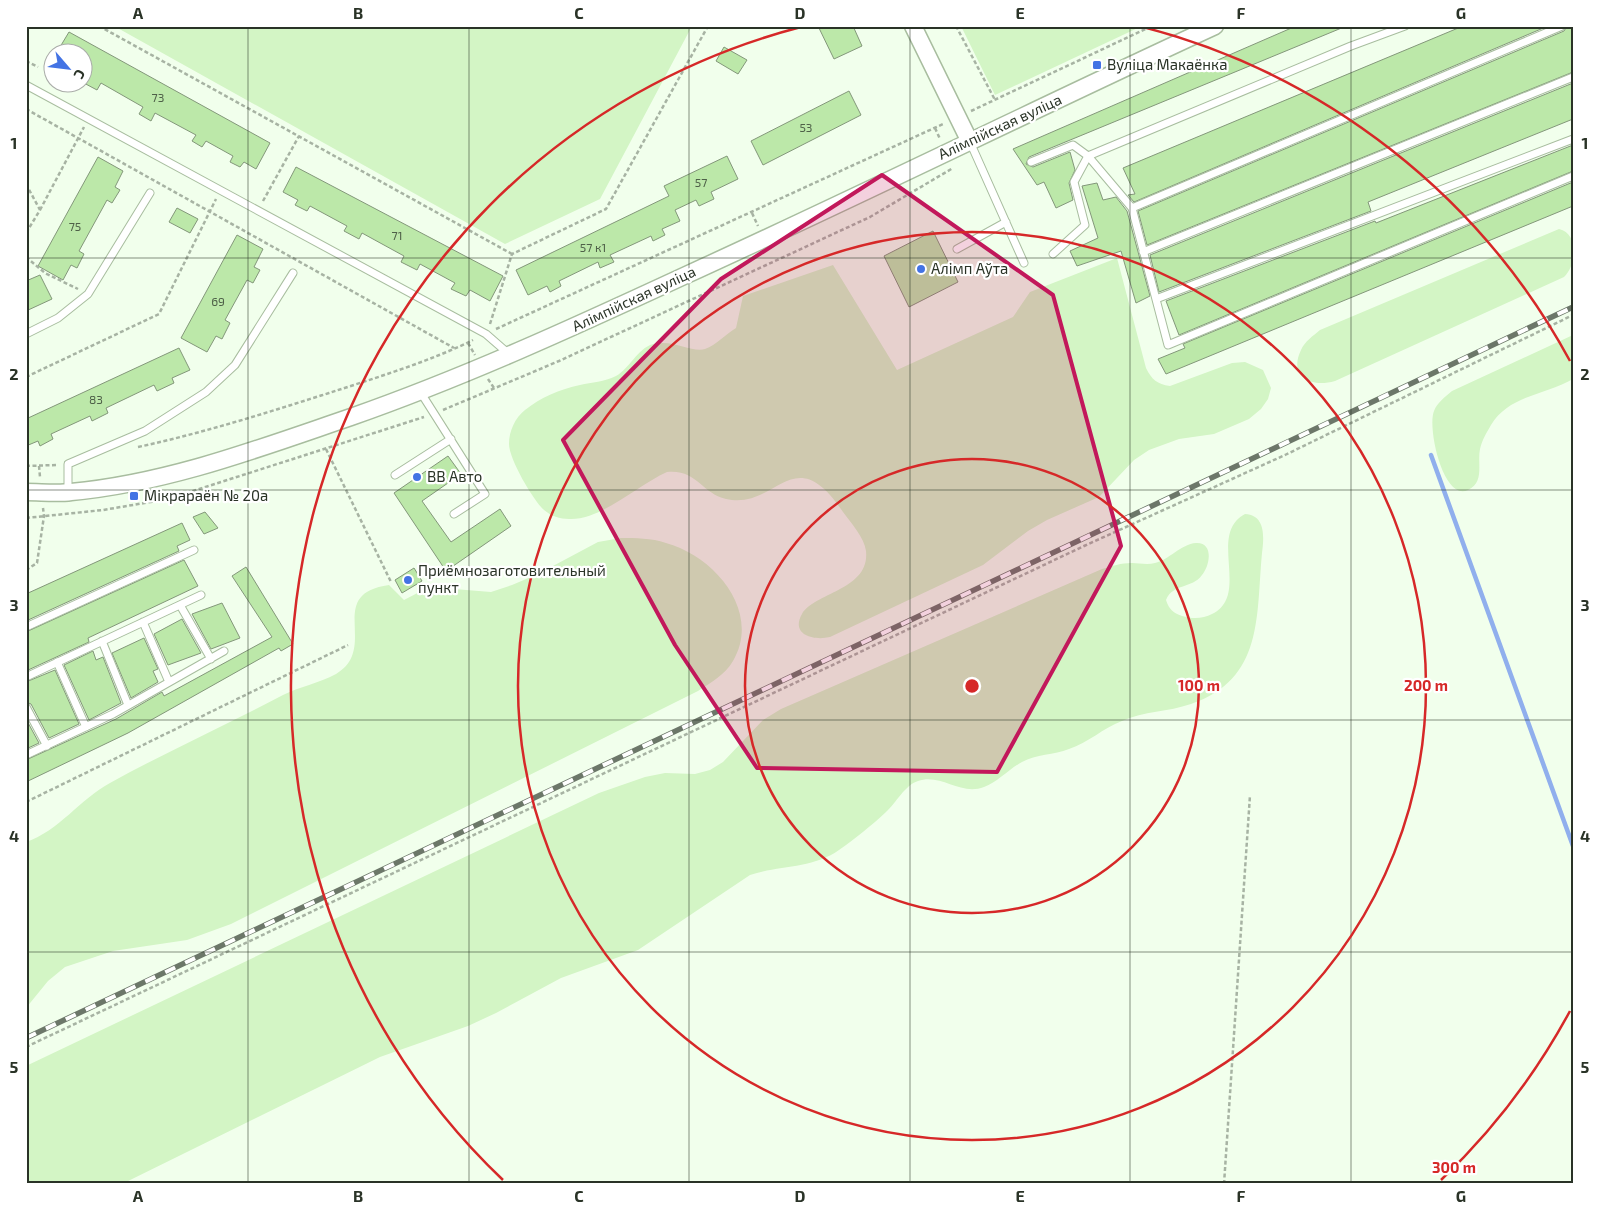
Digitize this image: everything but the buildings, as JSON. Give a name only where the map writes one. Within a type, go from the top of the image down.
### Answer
[{"type":"street","name":"Алімпійская вуліца","points":[[26,492],[68,493],[133,482],[245,455],[421,393],[511,356],[764,240],[1215,26]]},
{"type":"street","points":[[918,28],[970,142]]},
{"type":"lane","points":[[1053,254],[1085,225],[1074,182],[1088,156],[1404,26]]},
{"type":"lane","points":[[1132,208],[1562,26]]},
{"type":"lane","points":[[1143,252],[1573,77]]},
{"type":"lane","points":[[26,85],[486,334],[511,356]]},
{"type":"lane","points":[[1156,299],[1573,139]]},
{"type":"lane","points":[[970,142],[1024,263]]},
{"type":"lane","points":[[1031,162],[1073,145],[1088,156],[1132,208],[1168,345],[1573,176]]},
{"type":"lane","points":[[26,334],[58,318],[88,294],[150,194]]},
{"type":"lane","points":[[957,249],[1006,222]]},
{"type":"lane","points":[[68,493],[68,464],[145,431],[206,392],[236,366],[292,273]]},
{"type":"lane","points":[[421,393],[485,494],[454,514]]},
{"type":"lane","points":[[395,475],[451,439]]},
{"type":"lane","points":[[26,627],[194,550]]},
{"type":"lane","points":[[26,677],[201,595]]},
{"type":"lane","points":[[180,605],[211,658]]},
{"type":"lane","points":[[143,622],[169,682]]},
{"type":"lane","points":[[102,642],[128,705]]},
{"type":"lane","points":[[26,755],[128,705],[224,651]]},
{"type":"lane","points":[[57,662],[86,727]]},
{"type":"lane","points":[[26,707],[46,746]]},
{"type":"path","points":[[99,26],[512,254]]},
{"type":"path","points":[[486,334],[512,254],[606,209],[708,26]]},
{"type":"path","points":[[956,26],[995,100]]},
{"type":"path","points":[[128,449],[205,432],[366,381],[454,348],[1152,26]]},
{"type":"path","points":[[26,61],[38,68]]},
{"type":"path","points":[[26,109],[454,348]]},
{"type":"path","points":[[26,233],[89,119]]},
{"type":"path","points":[[257,211],[298,136]]},
{"type":"path","points":[[26,184],[40,210]]},
{"type":"path","points":[[26,377],[159,314],[220,191]]},
{"type":"path","points":[[26,257],[45,273],[88,294]]},
{"type":"path","points":[[26,1048],[1084,546],[1285,455],[1573,315]]},
{"type":"path","points":[[326,449],[391,582]]},
{"type":"path","points":[[26,466],[68,464]]},
{"type":"path","points":[[26,570],[37,563],[44,516]]},
{"type":"path","points":[[26,802],[348,645]]},
{"type":"path","points":[[1224,1184],[1250,795]]},
{"type":"highlighted area","points":[[882,175],[1053,295],[1121,546],[997,772],[757,768],[675,645],[563,440],[721,279]]},
{"type":"green space","points":[[114,26],[692,26],[600,199],[505,244]]},
{"type":"green space","points":[[961,26],[1142,26],[995,95]]},
{"type":"green space","points":[[1559,229],[1566,232],[1570,237],[1574,251],[1571,266],[1564,277],[1335,381],[1318,383],[1304,378],[1300,374],[1297,367],[1301,350],[1307,341],[1320,330]]},
{"type":"green space","points":[[1117,258],[1146,368],[1150,376],[1158,383],[1170,386],[1232,363],[1245,362],[1263,370],[1271,388],[1268,399],[1261,409],[1249,419],[1214,434],[1179,439],[1149,450],[1134,460],[1099,497],[1047,520],[1028,531],[983,565],[830,637],[817,638],[806,635],[801,632],[799,621],[802,614],[818,600],[840,589],[860,574],[865,564],[866,551],[860,535],[826,490],[811,480],[797,478],[785,482],[759,496],[744,500],[726,499],[710,492],[685,474],[667,472],[606,508],[581,518],[566,519],[550,514],[539,505],[522,479],[510,451],[510,434],[513,425],[521,413],[537,402],[565,389],[616,376],[642,350],[653,344],[668,343],[700,350],[705,349],[736,328],[743,296],[833,265],[897,370],[1013,317],[1030,292]]},
{"type":"green space","points":[[1573,335],[1573,379],[1518,401],[1508,407],[1491,425],[1485,436],[1479,454],[1477,482],[1468,490],[1459,491],[1451,485],[1444,474],[1435,446],[1432,419],[1435,408],[1439,403],[1452,391]]},
{"type":"green space","points":[[1245,514],[1257,518],[1263,534],[1256,622],[1252,643],[1244,662],[1232,679],[1215,693],[1182,707],[1130,718],[1115,724],[1076,746],[1027,759],[984,787],[967,789],[926,779],[913,783],[869,827],[829,856],[807,864],[750,875],[638,950],[561,978],[468,1026],[380,1057],[122,1184],[26,1184],[26,1066],[599,793],[645,777],[665,773],[695,774],[710,770],[723,762],[763,720],[781,709],[1102,569],[1132,563],[1155,563],[1185,546],[1196,543],[1202,544],[1206,546],[1209,555],[1205,571],[1198,579],[1173,591],[1166,600],[1168,606],[1176,614],[1190,618],[1209,616],[1223,605],[1228,593],[1230,579],[1229,535],[1234,523]]},
{"type":"green space","points":[[621,538],[655,540],[684,550],[701,560],[716,573],[728,588],[737,605],[742,623],[740,642],[733,661],[717,678],[698,691],[231,924],[187,940],[113,951],[65,967],[48,981],[26,1008],[26,842],[38,837],[59,823],[89,797],[110,783],[283,695],[336,674],[348,663],[354,650],[355,610],[359,599],[370,590],[389,585],[404,600],[429,587],[491,592],[538,574],[598,542]]},
{"type":"waterway","points":[[1431,455],[1573,846]]},
{"type":"railway","points":[[26,1038],[1573,307]]},
{"type":"place","name":"Вуліца Макаёнка","points":[[1097,65]]},
{"type":"place","name":"Алімп Аўта","points":[[921,269]]},
{"type":"place","name":"ВВ Авто","points":[[417,477]]},
{"type":"place","name":"Мікрараён № 20а","points":[[134,496]]},
{"type":"place","name":"Приёмнозаготовительный пункт","points":[[408,580]]}]
